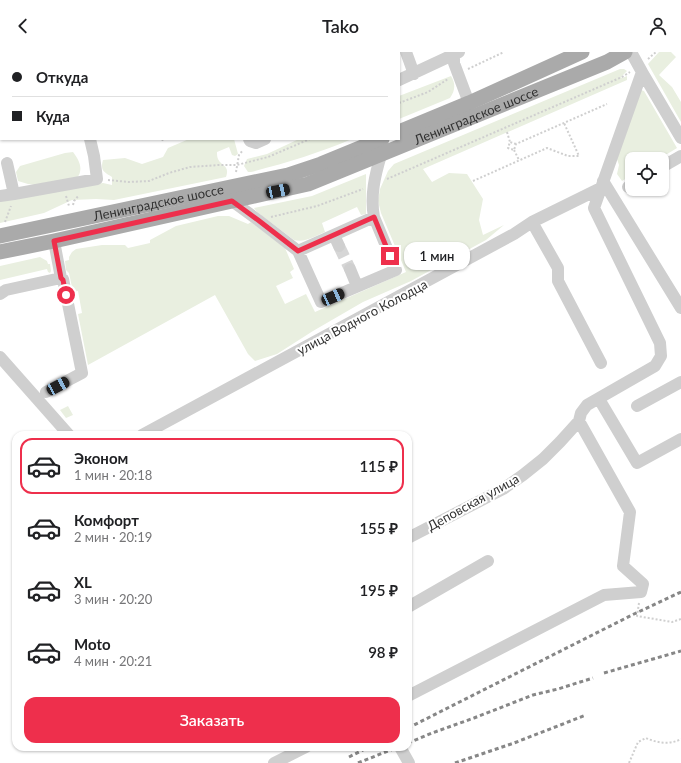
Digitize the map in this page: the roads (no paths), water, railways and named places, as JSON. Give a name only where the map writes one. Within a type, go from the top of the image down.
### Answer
[{"type":"main road","name":"Ленинградское шоссе","points":[[400,132],[469,103],[582,52]]},
{"type":"main road","name":"Ленинградское шоссе","points":[[0,252],[308,184],[607,62],[625,52]]},
{"type":"main road","name":"Ленинградское шоссе","points":[[2,231],[288,175],[321,164],[380,140]]},
{"type":"street","points":[[406,52],[414,74]]},
{"type":"street","points":[[631,52],[681,138]]},
{"type":"street","points":[[400,80],[456,53]]},
{"type":"street","points":[[456,53],[454,63],[469,103]]},
{"type":"street","points":[[642,72],[602,185],[681,308]]},
{"type":"street","points":[[0,196],[97,179],[90,140]]},
{"type":"street","points":[[249,140],[256,143],[263,140]]},
{"type":"street","points":[[232,201],[298,251],[321,302],[396,270],[374,217],[372,208],[373,185],[382,155]]},
{"type":"street","points":[[669,163],[681,156]]},
{"type":"street","points":[[6,163],[14,194]]},
{"type":"street","name":"улица Водного Колодца","points":[[149,431],[494,246],[532,222],[602,185]]},
{"type":"street","name":"Деповская улица","points":[[412,536],[508,485],[543,459],[560,442],[579,421],[581,413],[587,405],[655,366],[661,356],[660,343],[594,208],[602,185]]},
{"type":"street","points":[[298,251],[374,217]]},
{"type":"street","points":[[532,222],[558,268],[558,281],[601,363]]},
{"type":"street","points":[[334,235],[339,246]]},
{"type":"street","points":[[46,392],[82,373],[54,241]]},
{"type":"street","points":[[350,270],[357,286]]},
{"type":"street","points":[[0,294],[6,290],[61,278]]},
{"type":"street","points":[[0,357],[65,431]]},
{"type":"street","points":[[637,406],[681,382]]},
{"type":"street","points":[[599,399],[637,463],[681,439]]},
{"type":"street","points":[[412,694],[604,595],[641,592],[643,584],[622,566],[630,512],[579,421]]},
{"type":"street","points":[[412,605],[488,561]]},
{"type":"street","points":[[274,763],[298,751]]},
{"type":"street","points":[[402,751],[410,763]]},
{"type":"tunnel","points":[[339,246],[350,269]]},
{"type":"railway","points":[[412,726],[634,614],[681,592]]},
{"type":"railway","points":[[604,673],[681,651]]},
{"type":"railway","points":[[412,741],[533,695],[593,678]]},
{"type":"railway","points":[[455,763],[514,743],[586,715]]},
{"type":"railway","points":[[349,757],[361,751]]},
{"type":"railway","points":[[358,763],[388,751]]}]
